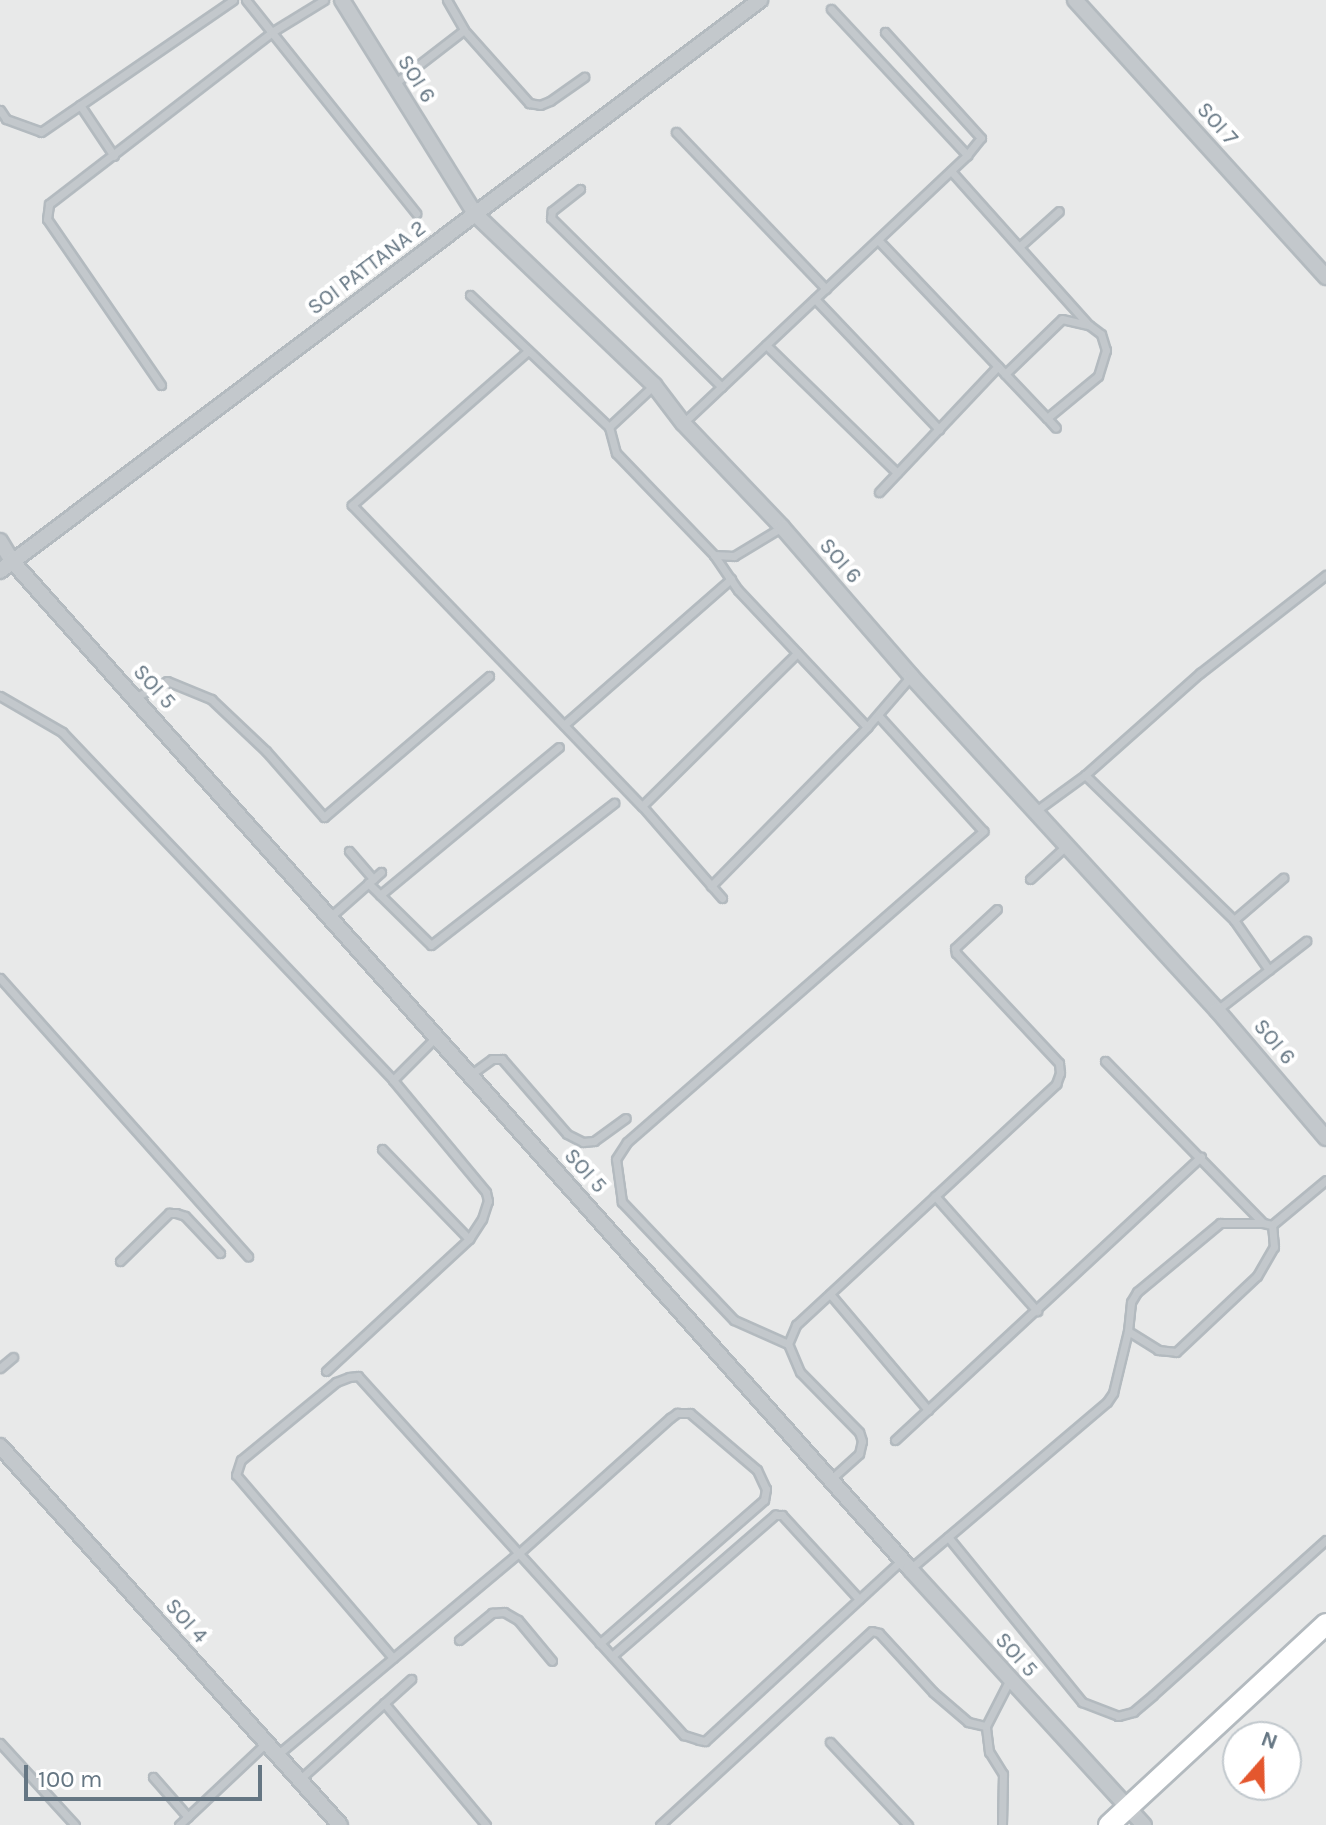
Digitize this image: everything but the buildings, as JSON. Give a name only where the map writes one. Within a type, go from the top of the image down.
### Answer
[{"type":"main road","points":[[1109,1825],[1326,1624]]},
{"type":"street","name":"SOI 6","points":[[342,0],[475,214],[654,385],[683,423],[782,527],[911,676],[1217,1010],[1326,1138]]},
{"type":"street","name":"SOI PATTANA 2","points":[[6,566],[760,0]]},
{"type":"street","name":"SOI 7","points":[[1075,0],[1326,277]]},
{"type":"street","name":"SOI 5","points":[[0,541],[6,566],[134,698],[906,1564],[1007,1684],[1144,1825]]},
{"type":"street","name":"SOI 4","points":[[0,1446],[340,1825]]},
{"type":"lane","points":[[0,110],[6,119],[41,132],[233,0]]},
{"type":"lane","points":[[246,0],[416,213]]},
{"type":"lane","points":[[161,385],[47,219],[49,204],[59,193],[114,156],[272,32],[324,0]]},
{"type":"lane","points":[[447,0],[464,30],[529,103],[540,105],[550,101],[584,77]]},
{"type":"lane","points":[[831,9],[967,155]]},
{"type":"lane","points":[[394,84],[464,30]]},
{"type":"lane","points":[[683,423],[979,143],[981,134],[885,32]]},
{"type":"lane","points":[[80,105],[114,156]]},
{"type":"lane","points":[[676,132],[826,289]]},
{"type":"lane","points":[[951,171],[1089,325],[1101,334],[1106,350],[1098,376],[1047,418]]},
{"type":"lane","points":[[580,189],[552,211],[551,218],[722,387]]},
{"type":"lane","points":[[1020,246],[1059,211]]},
{"type":"lane","points":[[878,240],[1056,428]]},
{"type":"lane","points":[[470,295],[609,427],[616,453],[714,555],[731,579],[867,727]]},
{"type":"lane","points":[[815,299],[939,429]]},
{"type":"lane","points":[[1005,374],[1062,319],[1089,325]]},
{"type":"lane","points":[[766,345],[897,473]]},
{"type":"lane","points":[[528,351],[352,505],[642,806],[722,898]]},
{"type":"lane","points":[[879,492],[998,366]]},
{"type":"lane","points":[[609,427],[654,385]]},
{"type":"lane","points":[[714,555],[734,556],[782,527]]},
{"type":"lane","points":[[1037,810],[1085,775],[1200,673],[1326,575]]},
{"type":"lane","points":[[564,725],[731,579]]},
{"type":"lane","points":[[642,806],[797,653]]},
{"type":"lane","points":[[134,698],[167,681],[211,699],[266,751],[324,817],[489,676]]},
{"type":"lane","points":[[711,886],[867,727],[911,676]]},
{"type":"lane","points":[[0,696],[62,732],[393,1080],[486,1192],[488,1201],[482,1219],[469,1239],[326,1371]]},
{"type":"lane","points":[[830,1480],[859,1454],[862,1441],[859,1432],[800,1372],[788,1344],[734,1320],[622,1202],[616,1159],[627,1142],[983,831],[878,715]]},
{"type":"lane","points":[[380,895],[559,747]]},
{"type":"lane","points":[[1085,775],[1234,920],[1269,970]]},
{"type":"lane","points":[[349,851],[380,895],[431,945],[614,803]]},
{"type":"lane","points":[[1030,879],[1068,844]]},
{"type":"lane","points":[[330,917],[381,872]]},
{"type":"lane","points":[[1234,920],[1283,878]]},
{"type":"lane","points":[[788,1344],[796,1325],[1056,1084],[1060,1073],[1059,1063],[956,953],[955,948],[997,909]]},
{"type":"lane","points":[[1217,1010],[1306,941]]},
{"type":"lane","points":[[0,978],[248,1256]]},
{"type":"lane","points":[[393,1080],[436,1037]]},
{"type":"lane","points":[[470,1075],[492,1059],[502,1059],[567,1134],[583,1142],[594,1141],[626,1118]]},
{"type":"lane","points":[[1105,1061],[1263,1223]]},
{"type":"lane","points":[[382,1149],[469,1239]]},
{"type":"lane","points":[[895,1440],[1201,1157]]},
{"type":"lane","points":[[1272,1225],[1326,1180]]},
{"type":"lane","points":[[935,1196],[1037,1311]]},
{"type":"lane","points":[[120,1261],[169,1213],[185,1216],[220,1253]]},
{"type":"lane","points":[[393,1658],[236,1475],[241,1460],[336,1382],[358,1376],[684,1735],[705,1741],[859,1599],[948,1537],[1107,1402],[1113,1393],[1128,1331],[1131,1302],[1137,1292],[1220,1223],[1272,1225]]},
{"type":"lane","points":[[1128,1331],[1158,1350],[1176,1352],[1268,1262],[1274,1247],[1272,1225]]},
{"type":"lane","points":[[830,1294],[928,1410]]},
{"type":"lane","points":[[0,1368],[13,1357]]},
{"type":"lane","points":[[179,1825],[272,1749],[393,1658],[519,1553],[677,1413],[690,1413],[757,1470],[766,1489],[764,1500],[600,1643]]},
{"type":"lane","points":[[612,1656],[775,1515],[782,1515],[859,1599]]},
{"type":"lane","points":[[948,1537],[1082,1702],[1118,1716],[1133,1712],[1326,1540]]},
{"type":"lane","points":[[459,1640],[492,1613],[504,1612],[518,1620],[552,1661]]},
{"type":"lane","points":[[660,1825],[872,1631],[879,1633],[933,1692],[968,1722],[986,1726]]},
{"type":"lane","points":[[299,1780],[411,1679]]},
{"type":"lane","points":[[1002,1825],[1003,1774],[989,1752],[986,1726],[989,1714],[1007,1684]]},
{"type":"lane","points":[[384,1703],[486,1825]]},
{"type":"lane","points":[[830,1742],[908,1825]]},
{"type":"lane","points":[[0,1743],[75,1825]]},
{"type":"lane","points":[[153,1777],[188,1817]]},
{"type":"shaded area","points":[[0,0],[1326,0],[1326,1825],[0,1825]]}]
